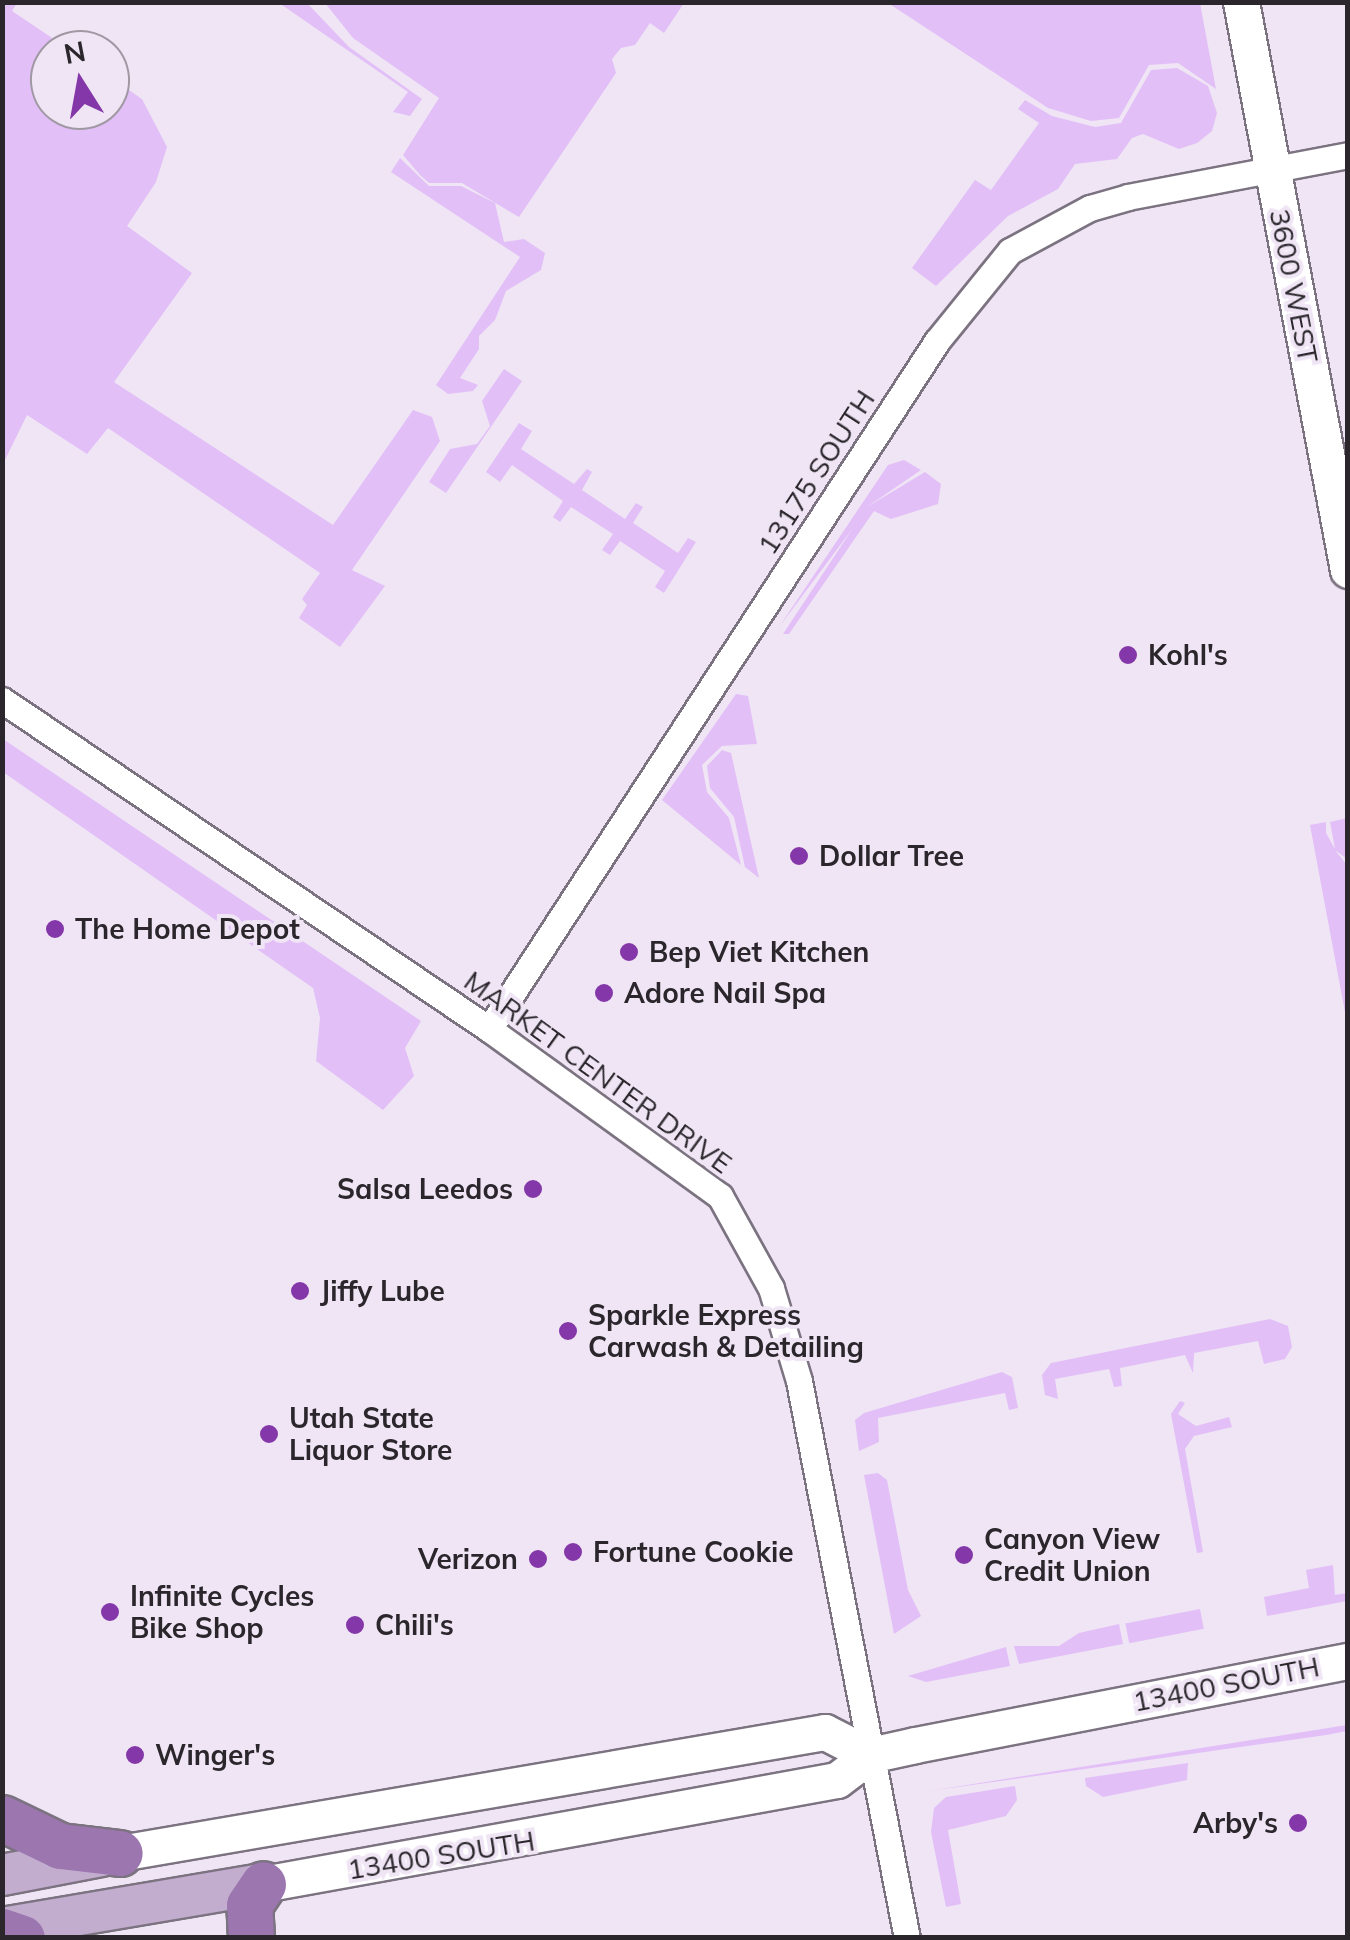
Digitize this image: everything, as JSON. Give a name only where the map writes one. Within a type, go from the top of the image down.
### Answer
[{"type":"highway","points":[[2,1818],[60,1846],[120,1853]]},
{"type":"highway","points":[[252,1938],[249,1906],[262,1884]]},
{"type":"highway","points":[[2,1929],[22,1938]]},
{"type":"main road","name":"3600 WEST","points":[[1241,2],[1348,570]]},
{"type":"main road","name":"13400 SOUTH","points":[[2,1929],[837,1780],[870,1755],[1348,1662]]},
{"type":"main road","name":"13400 SOUTH","points":[[2,1875],[825,1732],[870,1755]]},
{"type":"street","name":"13175 SOUTH","points":[[489,1029],[937,340],[1010,251],[1090,208],[1348,156]]},
{"type":"street","name":"MARKET CENTER DRIVE","points":[[2,700],[489,1029],[720,1196],[771,1288],[798,1382],[907,1938]]},
{"type":"shaded area","points":[[306,2],[349,47],[422,99],[410,116],[393,112],[408,92],[282,5]]},
{"type":"shaded area","points":[[2,3],[17,3],[12,11],[40,30],[30,30],[30,130],[130,130],[130,91],[142,99],[167,147],[156,182],[127,226],[192,273],[114,382],[333,525],[413,410],[432,417],[440,441],[352,570],[385,586],[340,647],[299,618],[307,605],[302,599],[320,573],[108,428],[87,454],[27,415],[3,464]]},
{"type":"shaded area","points":[[325,3],[684,3],[664,33],[650,23],[635,45],[621,48],[612,59],[616,73],[519,217],[462,183],[429,183],[420,175],[403,155],[439,98],[353,38]]},
{"type":"shaded area","points":[[888,3],[1200,3],[1216,89],[1178,63],[1149,65],[1119,118],[1091,121],[1048,108]]},
{"type":"shaded area","points":[[1177,68],[1208,86],[1217,113],[1212,131],[1197,143],[1179,149],[1143,134],[1132,138],[1117,159],[1075,164],[1058,189],[1008,216],[936,286],[912,268],[975,180],[991,190],[1039,123],[1018,109],[1025,100],[1052,116],[1095,127],[1121,123],[1151,70]]},
{"type":"shaded area","points":[[400,158],[429,186],[461,186],[495,203],[504,242],[524,239],[545,253],[541,270],[506,291],[495,320],[479,336],[479,349],[460,378],[478,385],[473,391],[448,394],[436,385],[520,257],[391,172]]},
{"type":"shaded area","points":[[504,369],[522,381],[446,493],[429,482],[450,449],[477,444],[490,426],[482,401]]},
{"type":"shaded area","points":[[519,423],[532,431],[521,449],[574,484],[587,469],[592,472],[582,490],[625,519],[636,503],[643,507],[633,523],[678,553],[688,538],[696,542],[664,593],[655,587],[665,571],[620,541],[610,555],[602,550],[613,534],[571,507],[560,522],[553,517],[563,501],[512,465],[500,482],[486,472]]},
{"type":"shaded area","points":[[904,460],[921,470],[867,507],[925,472],[941,484],[938,504],[891,519],[874,511],[789,634],[783,634],[853,528],[779,627],[888,465]]},
{"type":"shaded area","points":[[736,694],[748,696],[757,744],[722,746],[702,765],[707,792],[729,818],[741,865],[662,800]]},
{"type":"shaded area","points":[[3,739],[421,1021],[405,1048],[414,1076],[383,1110],[316,1061],[320,1018],[313,988],[3,772]]},
{"type":"shaded area","points":[[722,750],[731,753],[759,878],[745,867],[734,817],[710,788],[707,766]]},
{"type":"shaded area","points":[[1347,818],[1347,859],[1335,850],[1347,865],[1347,1023],[1310,825],[1326,822],[1326,833],[1335,849],[1330,822]]},
{"type":"shaded area","points":[[1270,1319],[1288,1326],[1292,1347],[1285,1359],[1264,1364],[1258,1341],[1194,1353],[1193,1373],[1185,1355],[1120,1368],[1122,1386],[1114,1387],[1109,1369],[1055,1379],[1058,1399],[1045,1395],[1042,1375],[1051,1363]]},
{"type":"shaded area","points":[[1002,1372],[1012,1377],[1018,1408],[1009,1410],[1005,1393],[878,1418],[879,1442],[859,1451],[855,1420],[864,1413]]},
{"type":"shaded area","points":[[1180,1401],[1185,1403],[1178,1414],[1196,1426],[1229,1417],[1232,1427],[1194,1436],[1185,1449],[1203,1552],[1197,1553],[1171,1414]]},
{"type":"shaded area","points":[[878,1473],[887,1480],[908,1590],[921,1616],[894,1634],[864,1475]]},
{"type":"shaded area","points":[[1333,1565],[1335,1595],[1347,1593],[1347,1601],[1267,1616],[1264,1597],[1309,1588],[1306,1570]]},
{"type":"shaded area","points":[[1200,1609],[1204,1629],[1129,1643],[1125,1624]]},
{"type":"shaded area","points":[[1119,1624],[1123,1644],[1019,1664],[1014,1646],[1059,1646],[1079,1633]]},
{"type":"shaded area","points":[[1006,1647],[1010,1666],[926,1682],[908,1676]]},
{"type":"shaded area","points":[[1347,1725],[1347,1731],[1326,1735],[929,1791]]},
{"type":"shaded area","points":[[1188,1763],[1187,1780],[1103,1797],[1086,1786],[1085,1778]]},
{"type":"shaded area","points":[[1015,1786],[1017,1800],[1006,1816],[948,1830],[961,1904],[946,1907],[931,1832],[934,1808],[946,1797]]},
{"type":"place","name":"Kohl's","points":[[1128,655]]},
{"type":"place","name":"Dollar Tree","points":[[799,856]]},
{"type":"place","name":"The Home Depot","points":[[55,929]]},
{"type":"place","name":"Bep Viet Kitchen","points":[[629,952]]},
{"type":"place","name":"Adore Nail Spa","points":[[604,993]]},
{"type":"place","name":"Salsa Leedos","points":[[533,1189]]},
{"type":"place","name":"Jiffy Lube","points":[[300,1291]]},
{"type":"place","name":"Sparkle Express Carwash & Detailing","points":[[568,1331]]},
{"type":"place","name":"Utah State Liquor Store","points":[[269,1434]]},
{"type":"place","name":"Fortune Cookie","points":[[573,1552]]},
{"type":"place","name":"Canyon View Credit Union","points":[[964,1555]]},
{"type":"place","name":"Verizon","points":[[538,1559]]},
{"type":"place","name":"Infinite Cycles Bike Shop","points":[[110,1612]]},
{"type":"place","name":"Chili's","points":[[355,1625]]},
{"type":"place","name":"Winger's","points":[[135,1755]]},
{"type":"place","name":"Arby's","points":[[1298,1823]]}]
